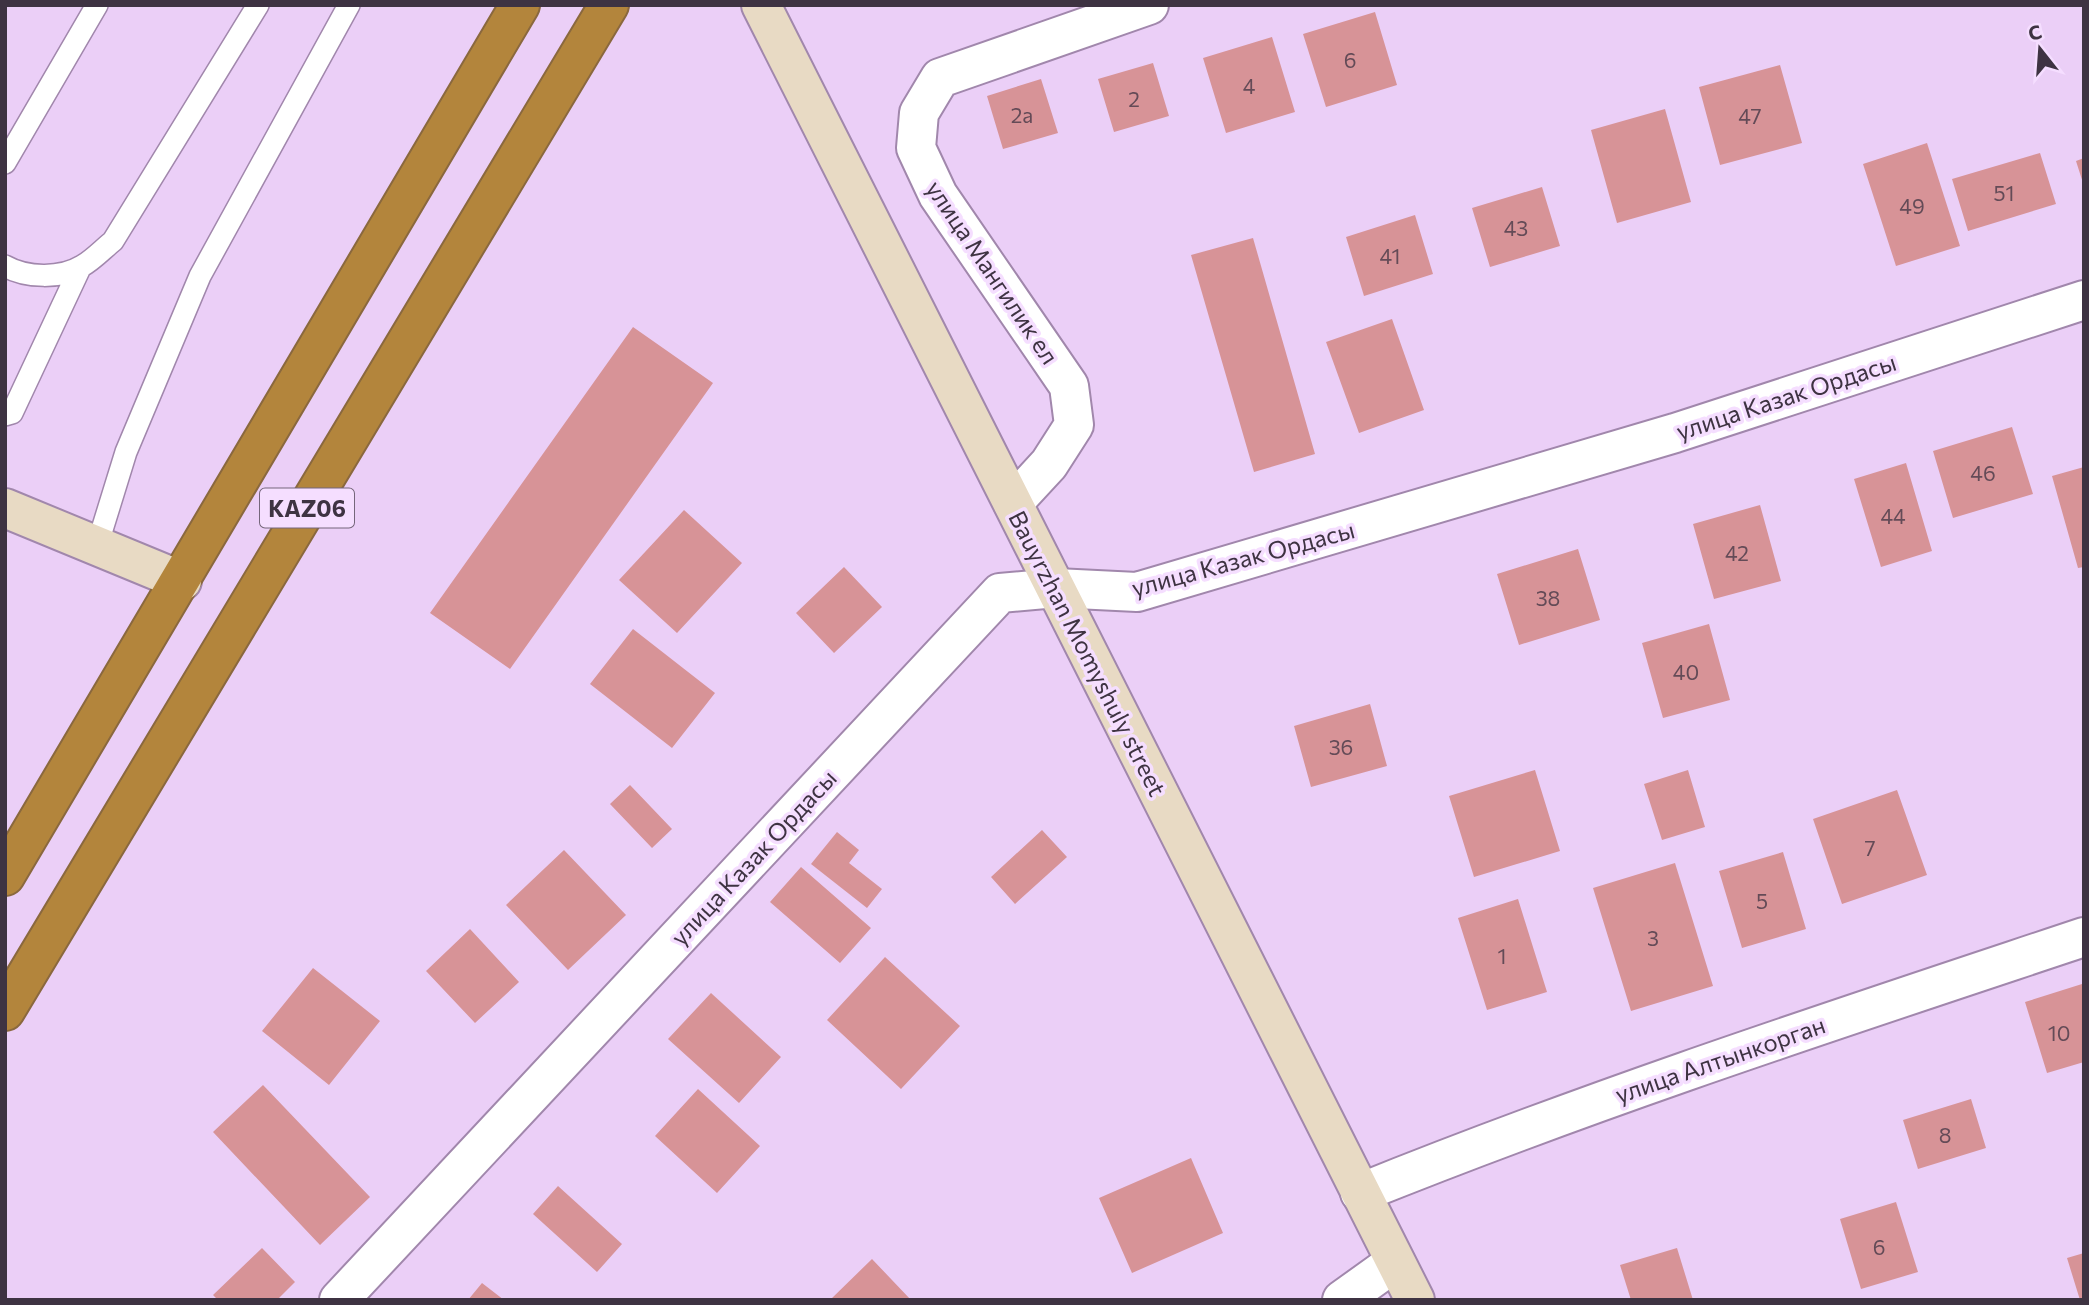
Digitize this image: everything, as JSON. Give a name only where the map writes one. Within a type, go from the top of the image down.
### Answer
[{"type":"highway","name":"KАZ06","points":[[5,876],[182,581],[520,5]]},
{"type":"highway","name":"KАZ06","points":[[5,1011],[608,5]]},
{"type":"street","name":"Bauyrzhan Momyshuly street","points":[[761,5],[1415,1300]]},
{"type":"street","name":"улица Мангилик ел","points":[[1013,503],[1049,464],[1074,425],[1069,386],[938,195],[916,148],[919,113],[940,78],[1149,5]]},
{"type":"street","name":"улица Казак Ордасы","points":[[339,1300],[1000,593],[1056,588],[1137,592],[1675,433],[2084,300]]},
{"type":"street","points":[[5,508],[182,581]]},
{"type":"street","name":"улица Алтынкорган","points":[[1360,1193],[1489,1141],[1692,1067],[2084,937]]},
{"type":"street","points":[[1342,1300],[1395,1262]]},
{"type":"lane","points":[[5,163],[97,5]]},
{"type":"lane","points":[[5,415],[12,413],[80,268],[113,241],[258,5]]},
{"type":"lane","points":[[97,546],[126,452],[200,276],[349,5]]},
{"type":"lane","points":[[5,266],[16,272],[45,276],[80,268]]},
{"type":"building","points":[[1375,12],[1397,85],[1326,107],[1303,34]]},
{"type":"building","points":[[1272,37],[1295,112],[1226,133],[1203,58]]},
{"type":"building","points":[[1153,63],[1169,116],[1114,132],[1098,79]]},
{"type":"building","points":[[1780,65],[1802,143],[1720,165],[1699,87]]},
{"type":"building","points":[[1041,79],[1058,133],[1003,149],[987,96]]},
{"type":"building","points":[[1665,109],[1691,202],[1617,223],[1591,130]]},
{"type":"building","points":[[1927,143],[1960,246],[1896,266],[1863,164]]},
{"type":"building","points":[[2040,153],[2056,204],[1968,231],[1952,179]]},
{"type":"building","points":[[2084,158],[2084,183],[2083,183],[2076,161]]},
{"type":"building","points":[[1542,187],[1560,246],[1490,267],[1472,208]]},
{"type":"building","points":[[1415,215],[1433,274],[1364,296],[1346,237]]},
{"type":"building","points":[[1253,238],[1315,454],[1254,472],[1191,255]]},
{"type":"building","points":[[1392,319],[1424,410],[1359,433],[1326,342]]},
{"type":"building","points":[[633,327],[713,383],[510,669],[430,613]]},
{"type":"building","points":[[2012,427],[2033,494],[1953,518],[1933,451]]},
{"type":"building","points":[[1906,463],[1932,551],[1881,567],[1854,479]]},
{"type":"building","points":[[2084,467],[2084,567],[2078,568],[2052,476]]},
{"type":"building","points":[[1760,505],[1781,581],[1714,599],[1693,524]]},
{"type":"building","points":[[684,510],[742,563],[677,633],[619,580]]},
{"type":"building","points":[[1578,549],[1600,620],[1519,645],[1497,574]]},
{"type":"building","points":[[844,567],[882,607],[834,653],[796,613]]},
{"type":"building","points":[[1709,624],[1730,700],[1663,718],[1642,643]]},
{"type":"building","points":[[633,629],[715,693],[672,748],[590,684]]},
{"type":"building","points":[[1370,704],[1387,766],[1311,787],[1294,726]]},
{"type":"building","points":[[1535,770],[1560,851],[1474,877],[1449,796]]},
{"type":"building","points":[[1688,770],[1705,827],[1662,840],[1644,784]]},
{"type":"building","points":[[630,785],[672,829],[652,848],[610,804]]},
{"type":"building","points":[[1897,790],[1927,875],[1842,904],[1813,819]]},
{"type":"building","points":[[1042,830],[1067,857],[1015,904],[991,877]]},
{"type":"building","points":[[837,832],[859,850],[849,863],[882,889],[867,908],[811,864]]},
{"type":"building","points":[[564,850],[626,915],[568,970],[506,905]]},
{"type":"building","points":[[1783,852],[1806,929],[1742,948],[1719,871]]},
{"type":"building","points":[[1675,863],[1713,986],[1631,1011],[1593,888]]},
{"type":"building","points":[[801,867],[871,928],[840,963],[770,902]]},
{"type":"building","points":[[1518,899],[1547,992],[1487,1010],[1458,918]]},
{"type":"building","points":[[470,929],[519,982],[475,1023],[426,971]]},
{"type":"building","points":[[885,957],[960,1026],[901,1089],[827,1020]]},
{"type":"building","points":[[313,968],[380,1021],[329,1085],[262,1031]]},
{"type":"building","points":[[2082,984],[2084,1062],[2047,1073],[2025,1002]]},
{"type":"building","points":[[711,993],[781,1057],[739,1103],[668,1039]]},
{"type":"building","points":[[263,1085],[370,1197],[320,1245],[213,1132]]},
{"type":"building","points":[[698,1089],[760,1146],[717,1193],[655,1136]]},
{"type":"building","points":[[1971,1099],[1986,1148],[1918,1169],[1903,1120]]},
{"type":"building","points":[[1191,1158],[1223,1233],[1132,1273],[1099,1198]]},
{"type":"building","points":[[558,1186],[622,1244],[597,1272],[533,1214]]},
{"type":"building","points":[[1896,1202],[1918,1272],[1861,1289],[1840,1219]]},
{"type":"building","points":[[262,1248],[295,1282],[277,1300],[218,1300],[213,1295]]},
{"type":"building","points":[[1677,1248],[1693,1300],[1631,1300],[1620,1265]]},
{"type":"building","points":[[2084,1253],[2084,1300],[2080,1300],[2067,1258]]},
{"type":"building","points":[[872,1259],[911,1300],[830,1300]]},
{"type":"building","points":[[482,1283],[504,1300],[468,1300]]}]
